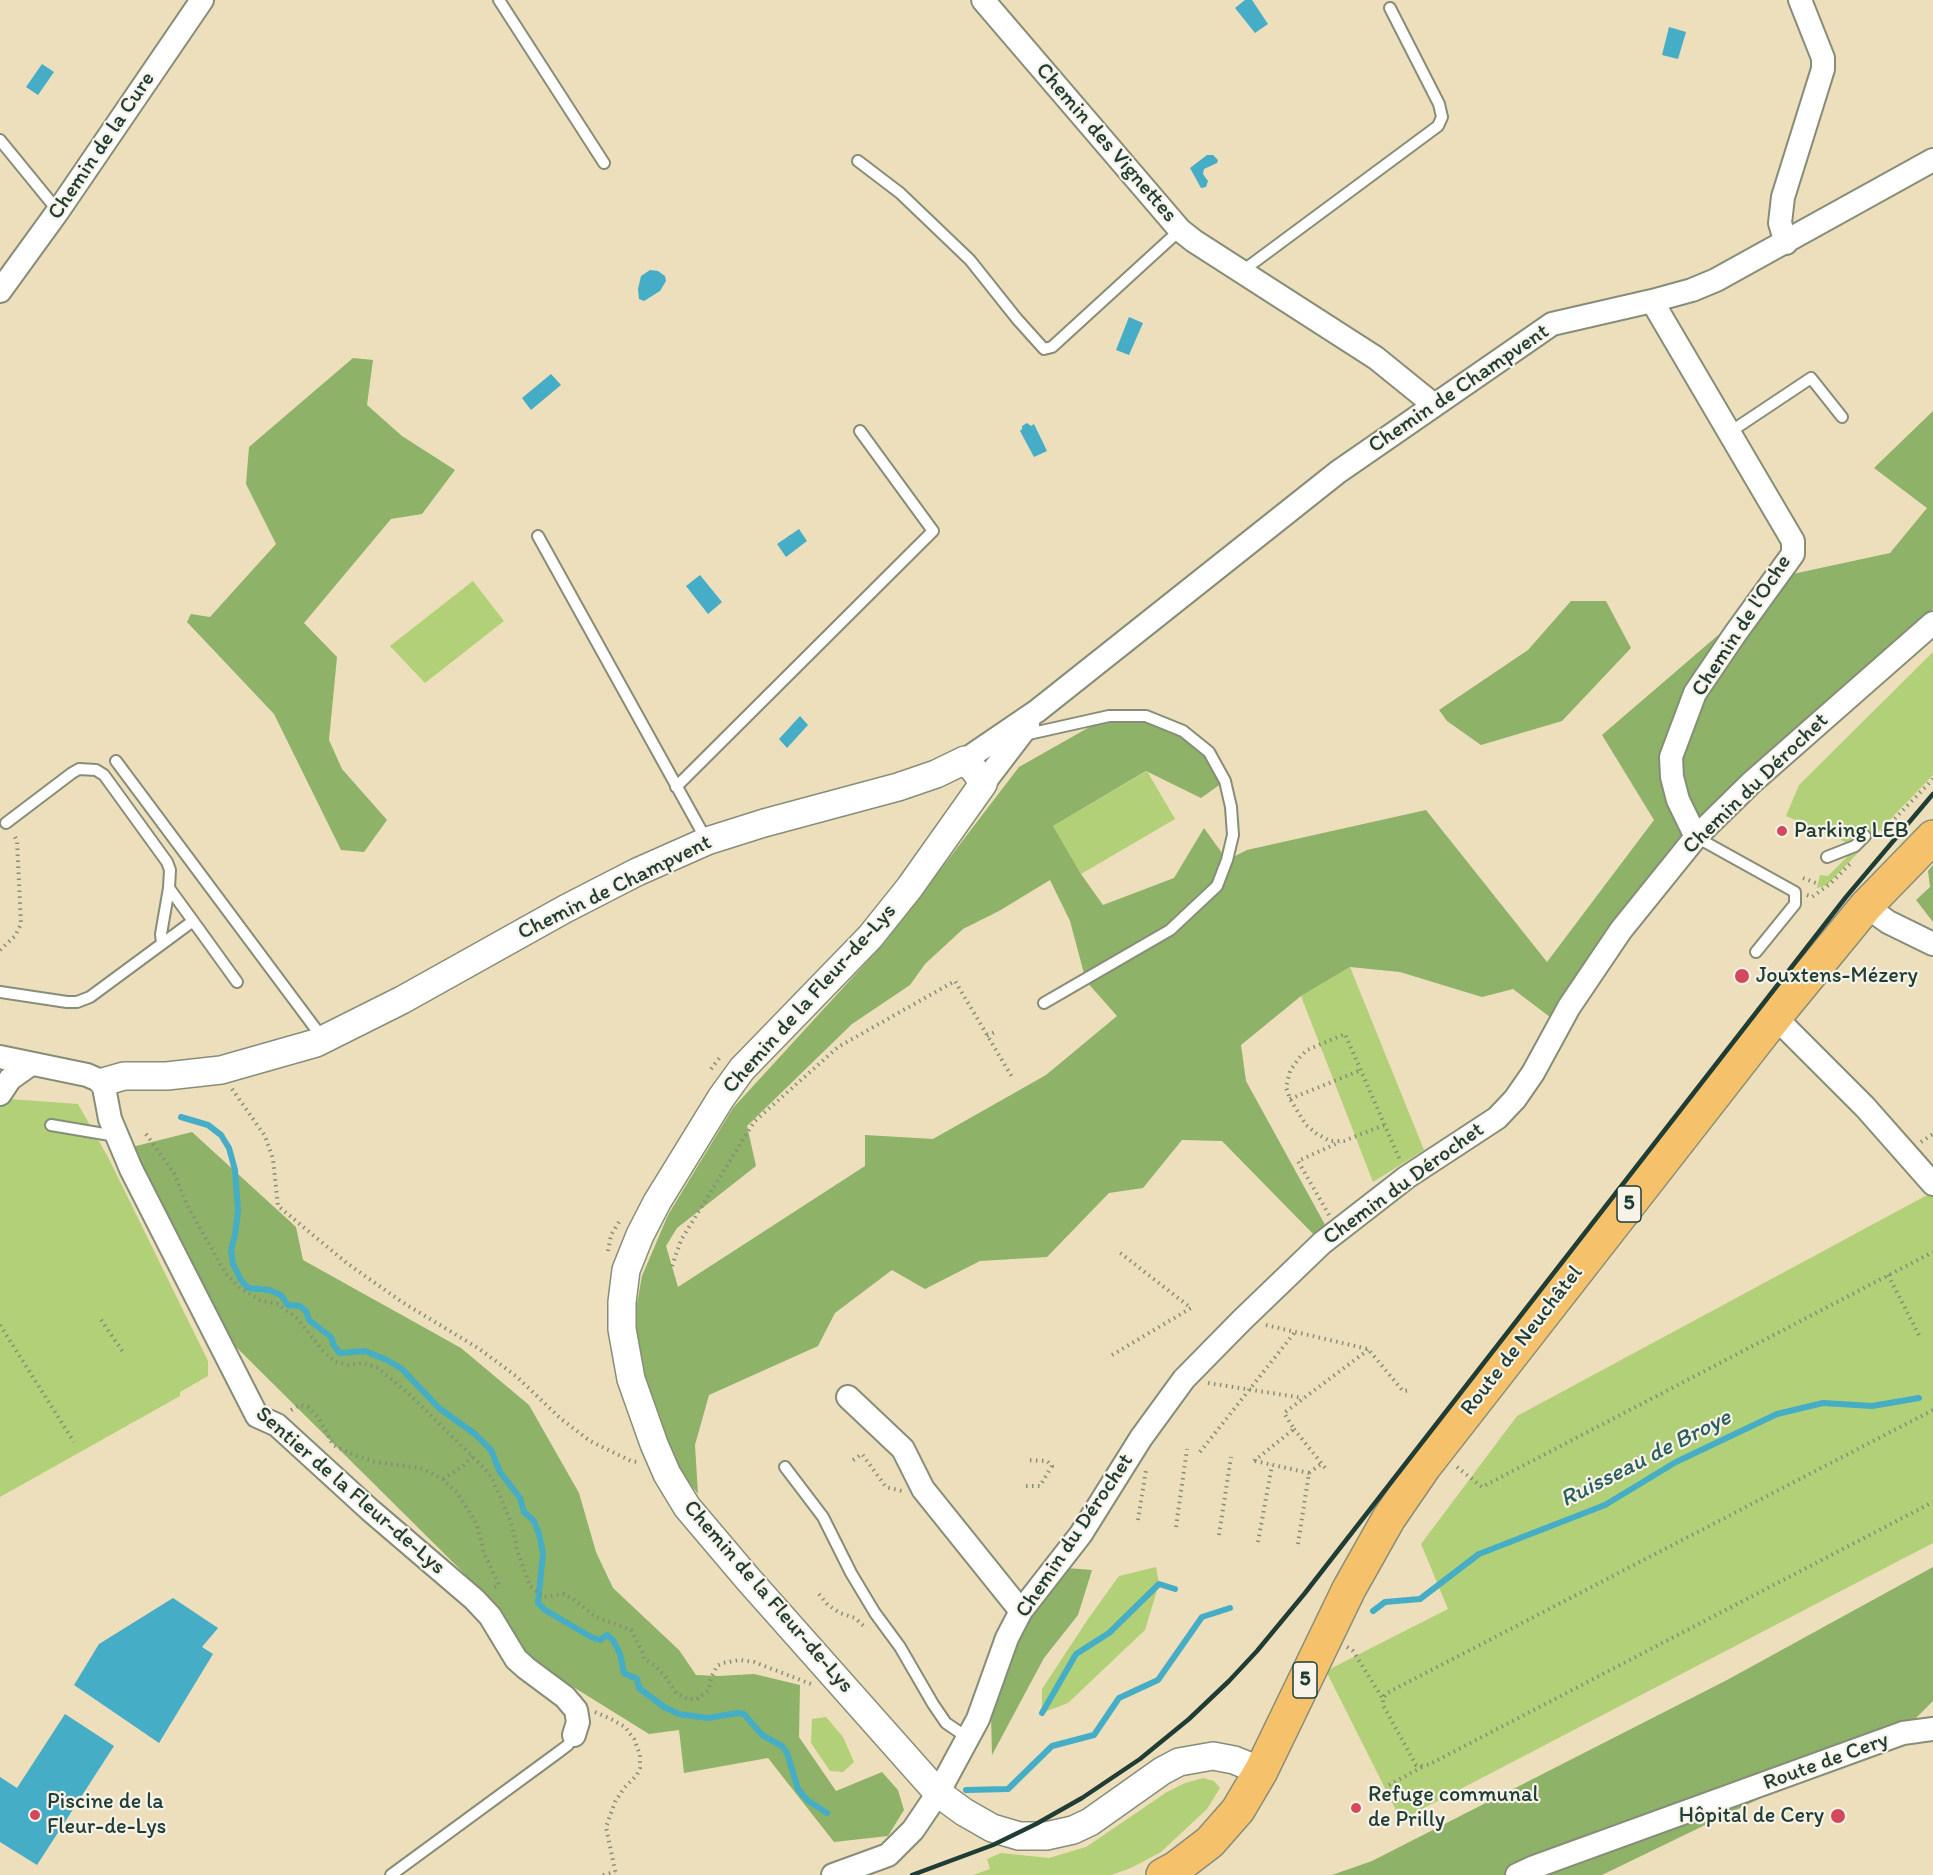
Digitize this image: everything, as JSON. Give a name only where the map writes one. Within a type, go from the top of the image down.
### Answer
[{"type":"main road","name":"Route de Neuchâtel","points":[[1163,1875],[1210,1842],[1238,1810],[1261,1771],[1348,1589],[1405,1492],[1775,1017],[1866,906],[1933,837]]},
{"type":"street","name":"Chemin de la Cure","points":[[0,291],[58,211],[202,0]]},
{"type":"street","name":"Chemin des Vignettes","points":[[983,0],[1180,230],[1241,272],[1376,358],[1434,405]]},
{"type":"street","points":[[1786,243],[1780,224],[1782,197],[1823,69],[1823,58],[1800,0]]},
{"type":"street","name":"Chemin de Champvent","points":[[103,1082],[124,1076],[167,1076],[221,1070],[320,1042],[402,1000],[565,909],[637,872],[707,841],[898,786],[936,774],[965,760],[1037,711],[1338,472],[1552,324],[1652,302],[1716,280],[1933,160]]},
{"type":"street","name":"Chemin de l'Oche","points":[[1652,302],[1793,541],[1793,554],[1695,693],[1671,757],[1672,777],[1678,801],[1695,837]]},
{"type":"street","name":"Chemin du Dérochet","points":[[833,1875],[888,1855],[912,1832],[938,1793],[978,1719],[1007,1638],[1021,1611],[1081,1534],[1141,1438],[1184,1379],[1322,1243],[1407,1177],[1497,1118],[1515,1099],[1533,1073],[1569,1007],[1621,930],[1695,837],[1751,783],[1933,623]]},
{"type":"street","name":"Chemin de Champvent","points":[[983,784],[1037,711]]},
{"type":"street","points":[[965,760],[983,784]]},
{"type":"street","name":"Chemin de la Fleur-de-Lys","points":[[983,784],[910,886],[870,937],[742,1069],[721,1098],[657,1202],[626,1270],[622,1302],[622,1329],[631,1379],[654,1444],[687,1507],[938,1793],[964,1812],[992,1828],[1019,1836],[1046,1836],[1073,1830],[1090,1822],[1162,1771],[1179,1762],[1213,1756],[1234,1760],[1261,1771]]},
{"type":"street","points":[[1866,906],[1888,922],[1933,944]]},
{"type":"street","points":[[1775,1017],[1865,1107],[1933,1184]]},
{"type":"street","points":[[0,1057],[87,1075],[103,1082]]},
{"type":"street","points":[[0,1094],[10,1078],[31,1064]]},
{"type":"street","name":"Sentier de la Fleur-de-Lys","points":[[103,1082],[110,1119],[131,1169],[257,1416],[274,1424],[471,1596],[490,1616],[516,1659],[565,1696],[576,1710]]},
{"type":"street","points":[[848,1397],[903,1449],[924,1489],[1021,1611]]},
{"type":"street","points":[[574,1735],[578,1722],[576,1710]]},
{"type":"street","name":"Route de Cery","points":[[1518,1875],[1534,1867],[1903,1734],[1933,1729]]},
{"type":"lane","points":[[499,0],[604,164]]},
{"type":"lane","points":[[1241,272],[1438,126],[1442,117],[1439,104],[1390,8]]},
{"type":"lane","points":[[0,140],[58,211]]},
{"type":"lane","points":[[858,161],[900,193],[970,260],[1044,349],[1052,348],[1180,230]]},
{"type":"lane","points":[[1730,432],[1811,378],[1842,417]]},
{"type":"lane","points":[[676,787],[933,531],[860,431]]},
{"type":"lane","points":[[538,536],[707,841]]},
{"type":"lane","points":[[1020,736],[1109,716],[1146,717],[1183,731],[1209,752],[1225,781],[1231,807],[1233,835],[1217,886],[1170,930],[1044,1003]]},
{"type":"lane","points":[[116,761],[320,1042]]},
{"type":"lane","points":[[6,823],[79,769],[96,770],[104,775],[167,862],[170,870],[161,934],[162,943]]},
{"type":"lane","points":[[1827,857],[1855,846],[1865,836]]},
{"type":"lane","points":[[1695,837],[1795,892],[1795,904],[1756,952]]},
{"type":"lane","points":[[169,888],[237,982]]},
{"type":"lane","points":[[0,992],[77,1002],[100,990],[193,921]]},
{"type":"lane","points":[[51,1125],[117,1136]]},
{"type":"lane","points":[[785,1467],[823,1517],[874,1613],[900,1647],[946,1723],[968,1738]]},
{"type":"lane","points":[[391,1875],[556,1755],[568,1745],[574,1735]]},
{"type":"path","points":[[0,950],[15,936],[21,924],[17,841],[6,823]]},
{"type":"path","points":[[672,1266],[681,1240],[754,1122],[838,1047],[955,981],[1012,1077]]},
{"type":"path","points":[[987,1036],[997,1031]]},
{"type":"path","points":[[1344,1141],[1330,1141],[1306,1125],[1290,1099],[1286,1087],[1290,1071],[1299,1058],[1317,1046],[1345,1034],[1407,1177]]},
{"type":"path","points":[[710,1071],[724,1053]]},
{"type":"path","points":[[221,1070],[265,1136],[273,1159],[278,1206],[348,1264],[402,1302],[478,1348],[516,1376],[560,1418],[590,1441],[631,1461],[641,1462],[636,1452]]},
{"type":"path","points":[[1290,1099],[1361,1070]]},
{"type":"path","points":[[1338,1231],[1298,1161],[1384,1125]]},
{"type":"path","points":[[146,1134],[174,1173],[187,1205],[226,1274],[240,1288],[260,1300],[278,1304],[298,1319],[322,1350],[335,1362],[348,1365],[363,1363],[378,1368],[411,1396],[492,1478],[511,1522],[518,1553],[530,1586],[543,1597],[564,1594],[596,1617],[631,1630],[644,1659],[654,1665],[676,1693],[687,1699],[697,1699],[708,1691],[717,1666],[739,1660],[754,1662],[815,1685]]},
{"type":"path","points":[[607,1256],[611,1235],[621,1218]]},
{"type":"path","points":[[1112,1354],[1191,1308],[1119,1252]]},
{"type":"path","points":[[1454,1464],[1482,1486],[1933,1252]]},
{"type":"path","points":[[1888,1275],[1920,1337]]},
{"type":"path","points":[[101,1320],[123,1352]]},
{"type":"path","points":[[1242,1320],[1368,1349],[1403,1391],[1411,1390]]},
{"type":"path","points":[[0,1325],[74,1442]]},
{"type":"path","points":[[1200,1452],[1296,1332]]},
{"type":"path","points":[[1326,1469],[1284,1413],[1368,1349]]},
{"type":"path","points":[[1184,1379],[1303,1398]]},
{"type":"path","points":[[274,1424],[293,1408],[300,1405],[308,1407],[318,1417],[333,1445],[375,1462],[420,1468],[443,1479],[457,1492],[477,1525],[484,1553],[499,1585],[471,1596]]},
{"type":"path","points":[[1383,1700],[1387,1693],[1397,1687],[1933,1410]]},
{"type":"path","points":[[1294,1429],[1254,1461],[1309,1473]]},
{"type":"path","points":[[1176,1527],[1187,1449]]},
{"type":"path","points":[[854,1460],[862,1454],[886,1487],[906,1492],[924,1489]]},
{"type":"path","points":[[443,1479],[463,1466],[472,1456]]},
{"type":"path","points":[[1219,1535],[1231,1457]]},
{"type":"path","points":[[1026,1460],[1047,1461],[1052,1466],[1040,1486],[1026,1486]]},
{"type":"path","points":[[1298,1544],[1309,1473],[1321,1464]]},
{"type":"path","points":[[1138,1520],[1147,1465]]},
{"type":"path","points":[[1258,1542],[1272,1465]]},
{"type":"path","points":[[1389,1785],[1933,1502]]},
{"type":"path","points":[[819,1594],[828,1605],[840,1613],[855,1618],[882,1642],[900,1647]]},
{"type":"path","points":[[1341,1644],[1353,1650],[1383,1700],[1383,1705],[1416,1765],[1423,1766]]},
{"type":"path","points":[[576,1710],[598,1712],[625,1727],[634,1739],[640,1755],[640,1768],[637,1775],[624,1788],[615,1803],[606,1827],[616,1873],[603,1875]]},
{"type":"green space","points":[[353,358],[373,360],[367,405],[402,436],[455,470],[422,514],[391,519],[304,623],[337,657],[329,740],[342,769],[387,820],[364,852],[341,850],[274,714],[187,622],[191,614],[210,617],[276,544],[246,484],[249,447]]},
{"type":"green space","points":[[1933,411],[1933,609],[1684,833],[1550,1017],[1513,989],[1482,997],[1400,972],[1350,967],[1301,996],[1241,1045],[1246,1081],[1329,1232],[1319,1240],[1222,1141],[1182,1140],[1143,1188],[1109,1193],[1047,1257],[980,1261],[925,1289],[892,1270],[835,1313],[818,1346],[709,1395],[695,1445],[698,1494],[661,1447],[632,1332],[642,1276],[668,1215],[733,1108],[885,942],[1019,767],[1109,716],[1146,717],[1183,731],[1209,752],[1225,781],[1201,798],[1146,771],[1053,826],[1081,874],[1103,905],[1174,878],[1204,828],[1227,860],[1247,850],[1426,810],[1547,962],[1654,820],[1602,735],[1788,575],[1890,553],[1927,508],[1874,468]],"holes":[[[1050,880],[1070,921],[1086,981],[1117,1016],[1046,1075],[933,1139],[865,1135],[865,1166],[678,1287],[666,1246],[677,1228],[756,1166],[747,1126],[852,1024],[910,985],[925,964],[963,929],[999,911]]]},
{"type":"green space","points":[[473,581],[504,621],[425,683],[390,646]]},
{"type":"green space","points":[[1571,601],[1606,601],[1631,648],[1562,721],[1481,745],[1447,721],[1439,710],[1528,650]]},
{"type":"green space","points":[[1933,652],[1933,775],[1827,885],[1817,888],[1820,875],[1828,876],[1857,847],[1786,816],[1799,785]]},
{"type":"green space","points":[[1147,771],[1175,819],[1081,874],[1053,826]]},
{"type":"green space","points":[[1933,865],[1933,922],[1916,900],[1930,887],[1928,871]]},
{"type":"green space","points":[[1350,967],[1424,1150],[1373,1182],[1301,996]]},
{"type":"green space","points":[[9,1099],[78,1104],[109,1159],[208,1361],[208,1376],[180,1392],[180,1396],[0,1497],[0,1105]]},
{"type":"green space","points":[[192,1132],[296,1227],[303,1260],[461,1348],[529,1405],[579,1493],[596,1552],[613,1588],[679,1650],[696,1675],[754,1674],[800,1685],[799,1737],[836,1791],[882,1772],[898,1790],[904,1810],[888,1836],[834,1842],[768,1758],[684,1773],[679,1730],[649,1734],[525,1657],[497,1606],[231,1342],[132,1147]]},
{"type":"green space","points":[[1931,1193],[1933,1196],[1933,1543],[1401,1820],[1326,1671],[1448,1609],[1421,1544],[1517,1416]]},
{"type":"green space","points":[[1156,1567],[1159,1584],[1145,1630],[1068,1703],[1042,1713],[1042,1689],[1119,1576]]},
{"type":"green space","points":[[1933,1567],[1933,1701],[1907,1727],[1602,1875],[1332,1875],[1372,1861],[1727,1680]]},
{"type":"green space","points":[[1067,1568],[1092,1570],[1078,1615],[1044,1658],[992,1755],[991,1715],[1021,1630]]},
{"type":"green space","points":[[826,1717],[843,1737],[854,1762],[843,1772],[830,1771],[811,1743],[812,1719]]},
{"type":"green space","points":[[1203,1778],[1214,1781],[1220,1788],[1207,1809],[1161,1852],[1131,1868],[1111,1875],[973,1875],[990,1869],[987,1859],[1001,1853],[1049,1858],[1086,1847],[1167,1792],[1185,1783]]},
{"type":"water","points":[[1245,0],[1252,0],[1268,24],[1255,33],[1235,8]]},
{"type":"water","points":[[1669,27],[1686,32],[1678,59],[1662,55]]},
{"type":"water","points":[[42,64],[54,72],[38,95],[26,87]]},
{"type":"water","points":[[1207,155],[1213,155],[1218,160],[1217,163],[1204,169],[1203,174],[1208,181],[1206,187],[1201,188],[1190,168]]},
{"type":"water","points":[[650,270],[658,271],[665,276],[666,281],[660,291],[644,301],[639,299],[638,289],[641,276]]},
{"type":"water","points":[[1129,317],[1143,323],[1129,355],[1116,350]]},
{"type":"water","points":[[551,374],[561,385],[531,410],[522,398]]},
{"type":"water","points":[[1027,423],[1031,426],[1034,424],[1047,451],[1034,457],[1020,431]]},
{"type":"water","points":[[799,529],[807,541],[786,557],[777,544]]},
{"type":"water","points":[[700,575],[722,602],[708,614],[686,586]]},
{"type":"water","points":[[800,716],[808,725],[787,748],[779,739]]},
{"type":"water","points":[[173,1598],[218,1628],[202,1647],[213,1654],[159,1743],[74,1685],[99,1644]]},
{"type":"water","name":"Piscine de la Fleur-de-Lys","points":[[65,1714],[114,1746],[37,1865],[0,1842],[0,1777],[17,1788]]},
{"type":"waterway","name":"Ruisseau de Broye","points":[[181,1117],[208,1125],[221,1135],[229,1148],[235,1170],[238,1211],[231,1250],[233,1264],[248,1288],[269,1290],[281,1295],[288,1305],[300,1306],[306,1311],[309,1320],[331,1337],[340,1353],[365,1351],[402,1369],[439,1408],[475,1434],[491,1450],[500,1472],[520,1498],[524,1512],[534,1521],[539,1534],[543,1553],[538,1603],[545,1610],[591,1637],[600,1640],[607,1635],[613,1640],[620,1654],[624,1673],[637,1679],[639,1688],[664,1707],[679,1714],[708,1718],[744,1714],[762,1735],[782,1746],[787,1753],[798,1789],[807,1800],[827,1813]]},
{"type":"waterway","name":"Ruisseau de Broye","points":[[1373,1611],[1385,1602],[1420,1599],[1479,1554],[1605,1505],[1676,1462],[1777,1414],[1823,1403],[1872,1406],[1919,1398]]},
{"type":"waterway","points":[[1042,1713],[1076,1654],[1109,1633],[1159,1584],[1175,1589]]},
{"type":"waterway","name":"Ruisseau de Broye","points":[[966,1790],[1008,1789],[1052,1746],[1094,1735],[1119,1698],[1158,1680],[1202,1617],[1230,1608]]},
{"type":"railway","points":[[912,1875],[993,1845],[1082,1798],[1140,1759],[1189,1719],[1229,1681],[1305,1593],[1846,897],[1933,794]]},
{"type":"place","name":"Parking LEB","points":[[1782,831]]},
{"type":"place","name":"Jouxtens-Mézery","points":[[1742,976]]},
{"type":"place","name":"Refuge communal de Prilly","points":[[1356,1808]]},
{"type":"place","name":"Piscine de la Fleur-de-Lys","points":[[35,1815]]},
{"type":"place","name":"Hôpital de Cery","points":[[1838,1816]]}]
